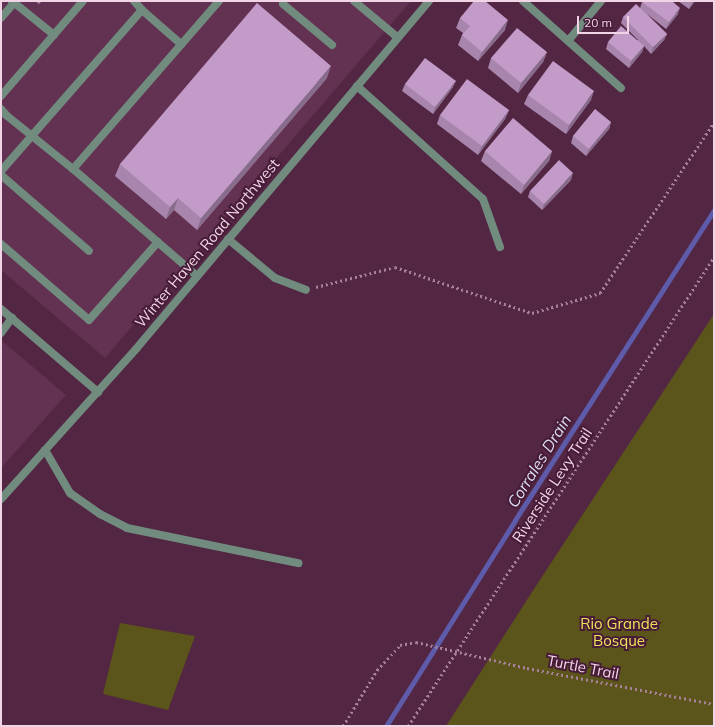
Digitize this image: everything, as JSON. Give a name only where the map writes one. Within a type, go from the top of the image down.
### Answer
[{"type":"street","points":[[1,96],[83,1]]},
{"type":"street","points":[[134,1],[142,10],[181,44]]},
{"type":"street","points":[[73,169],[219,1]]},
{"type":"street","points":[[354,1],[397,37]]},
{"type":"street","name":"Winter Haven Road Northwest","points":[[1,499],[98,392],[429,1]]},
{"type":"street","points":[[523,1],[621,88]]},
{"type":"street","points":[[568,41],[602,1]]},
{"type":"street","points":[[1,18],[13,2],[54,35]]},
{"type":"street","points":[[283,2],[332,45]]},
{"type":"street","points":[[1,171],[142,10]]},
{"type":"street","points":[[356,86],[483,200],[500,247]]},
{"type":"street","points":[[1,109],[197,276]]},
{"type":"street","points":[[1,175],[89,251]]},
{"type":"street","points":[[228,239],[275,278],[306,290]]},
{"type":"street","points":[[1,244],[89,320],[158,242]]},
{"type":"street","points":[[1,309],[98,392]]},
{"type":"street","points":[[1,333],[12,318]]},
{"type":"street","points":[[45,450],[70,493],[100,514],[127,528],[298,563]]},
{"type":"path","points":[[306,290],[395,267],[532,313],[600,293],[714,122]]},
{"type":"path","name":"Riverside Levy Trail","points":[[408,726],[714,257]]},
{"type":"path","name":"Turtle Trail","points":[[343,726],[377,670],[400,645],[416,642],[457,650],[527,668],[714,704]]},
{"type":"shaded area","points":[[1,1],[411,1],[105,358],[1,270]]},
{"type":"shaded area","points":[[1,340],[66,395],[1,468]]},
{"type":"green space","name":"Rio Grande Bosque","points":[[714,314],[714,726],[446,726],[532,592]]},
{"type":"green space","points":[[120,623],[195,636],[168,710],[103,694]]},
{"type":"building","points":[[474,1],[485,1],[508,20],[482,52],[462,35],[470,26],[460,18]]},
{"type":"building","points":[[672,1],[680,8],[669,22],[642,2]]},
{"type":"building","points":[[257,3],[331,66],[201,218],[178,198],[170,207],[120,164]]},
{"type":"building","points":[[636,4],[667,34],[653,47],[623,17]]},
{"type":"building","points":[[621,26],[644,46],[631,61],[608,42]]},
{"type":"building","points":[[517,28],[547,52],[521,83],[491,58]]},
{"type":"building","points":[[425,58],[456,81],[435,107],[405,84]]},
{"type":"building","points":[[553,61],[594,91],[569,125],[528,95]]},
{"type":"building","points":[[467,79],[509,110],[482,146],[440,115]]},
{"type":"building","points":[[595,109],[611,122],[589,149],[573,136]]},
{"type":"building","points":[[513,118],[552,151],[524,185],[485,151]]},
{"type":"building","points":[[559,160],[573,173],[544,204],[530,191]]},
{"type":"waterway","name":"Corrales Drain","points":[[386,726],[515,520],[714,210]]}]
